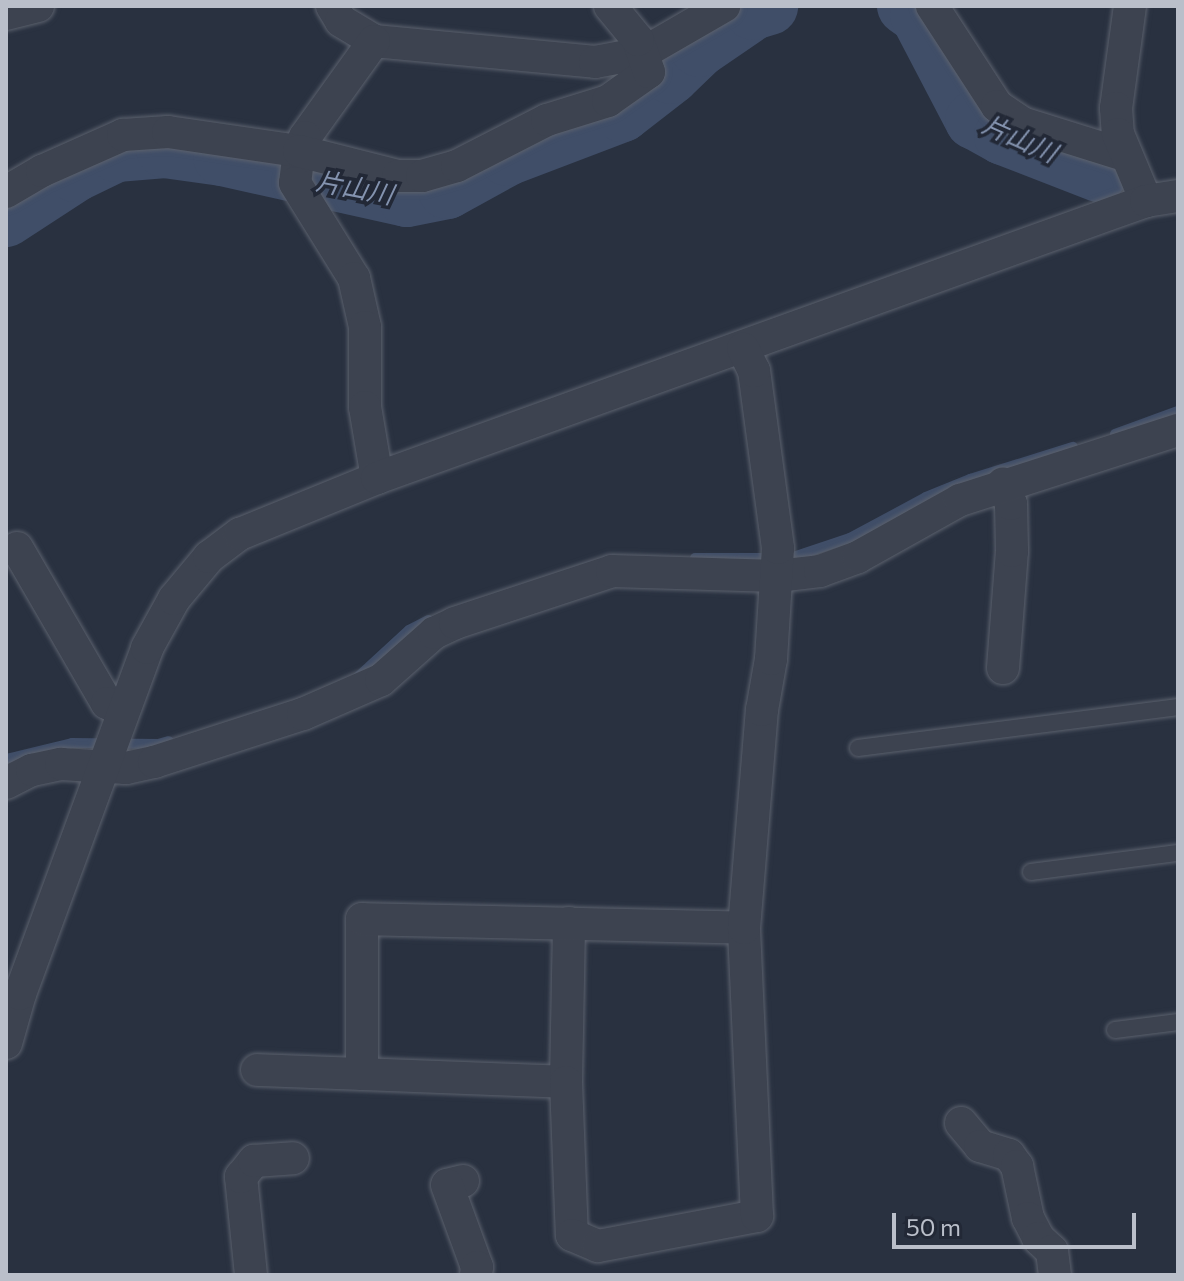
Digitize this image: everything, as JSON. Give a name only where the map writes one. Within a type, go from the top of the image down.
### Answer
[{"type":"street","points":[[6,14],[38,6]]},
{"type":"street","points":[[332,6],[341,21],[374,41],[595,62],[643,53],[724,6]]},
{"type":"street","points":[[6,192],[42,171],[123,135],[168,132],[297,165],[398,176],[422,176],[457,166],[547,120],[608,101],[649,72],[638,40],[610,6]]},
{"type":"street","points":[[932,6],[997,106],[1022,123],[1124,155]]},
{"type":"street","points":[[1130,6],[1116,108],[1124,155],[1146,201]]},
{"type":"street","points":[[297,165],[374,41]]},
{"type":"street","points":[[297,165],[354,278],[365,327],[365,407],[377,478]]},
{"type":"street","points":[[6,1043],[20,994],[147,648],[174,599],[209,557],[240,534],[377,478],[1146,201],[1178,196]]},
{"type":"street","points":[[569,923],[566,1082],[572,1235],[598,1246],[757,1216],[744,928],[778,548],[754,371],[743,348]]},
{"type":"street","points":[[6,783],[32,770],[61,764],[126,768],[154,762],[316,709],[381,680],[445,628],[612,571],[777,576],[820,571],[858,557],[960,500],[1003,484],[1116,453],[1178,430]]},
{"type":"street","points":[[1003,484],[1011,504],[1012,551],[1003,668]]},
{"type":"street","points":[[17,548],[107,703],[122,710]]},
{"type":"street","points":[[362,1074],[362,919],[744,928]]},
{"type":"street","points":[[257,1070],[566,1082]]},
{"type":"street","points":[[961,1123],[980,1146],[1009,1155],[1017,1166],[1028,1218],[1038,1238],[1052,1251],[1055,1275]]},
{"type":"street","points":[[251,1275],[241,1177],[254,1161],[293,1158]]},
{"type":"street","points":[[463,1181],[447,1185],[477,1267],[476,1275]]},
{"type":"lane","points":[[858,748],[1178,707]]},
{"type":"lane","points":[[1031,872],[1178,853]]},
{"type":"lane","points":[[1115,1030],[1178,1022]]},
{"type":"waterway","name":"片山川","points":[[6,218],[75,173],[116,153],[165,149],[222,157],[407,198],[447,190],[507,157],[622,113],[671,75],[699,48],[753,11],[769,6]]},
{"type":"waterway","name":"片山川","points":[[906,6],[919,15],[974,120],[1003,136],[1099,173]]},
{"type":"waterway","points":[[1115,434],[1178,411]]},
{"type":"waterway","points":[[695,558],[790,558],[850,538],[926,497],[970,479],[1073,447]]},
{"type":"waterway","points":[[358,677],[409,630],[429,620]]},
{"type":"waterway","points":[[6,759],[72,743],[158,744],[169,741]]}]
